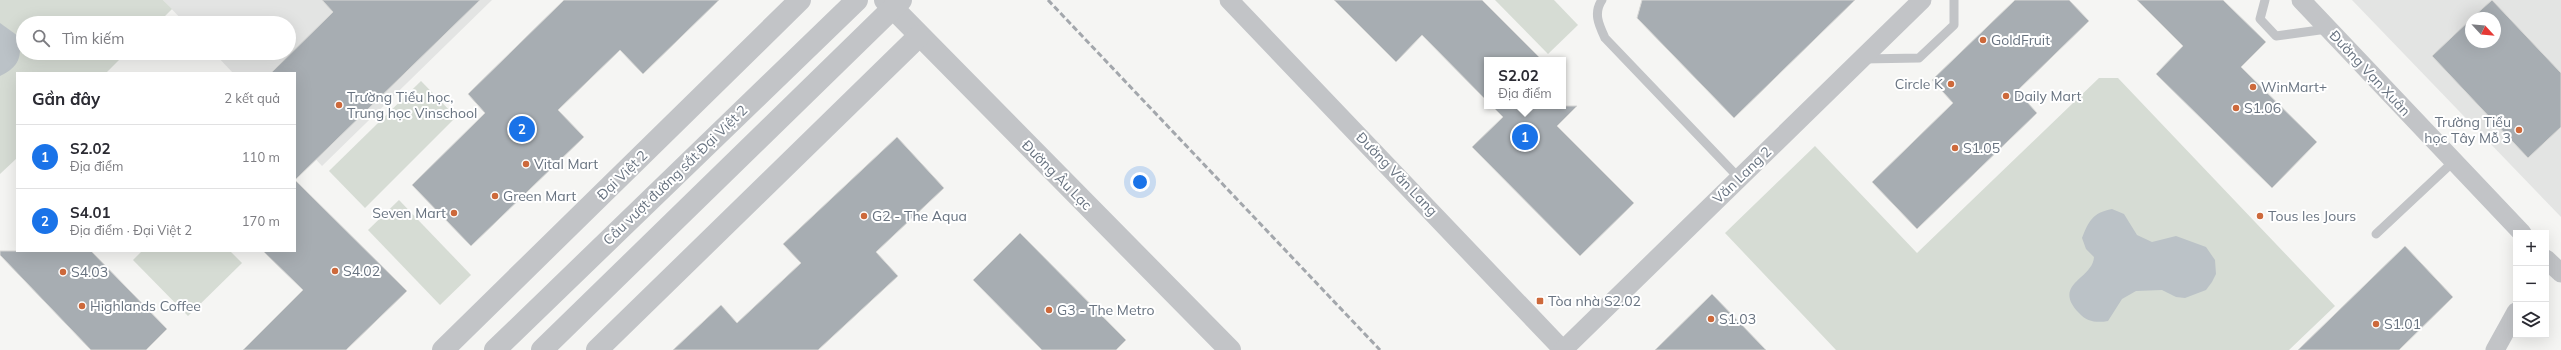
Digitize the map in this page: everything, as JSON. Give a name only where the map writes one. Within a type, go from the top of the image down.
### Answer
[{"type":"street","name":"Đại Việt 2","points":[[443,350],[800,0]]},
{"type":"street","name":"Cầu vượt đường sắt Đại Việt 2","points":[[495,350],[857,0]]},
{"type":"street","name":"Đường Âu Lạc","points":[[885,0],[1230,350]]},
{"type":"street","points":[[542,350],[901,0]]},
{"type":"street","name":"Đường Văn Lang","points":[[1229,0],[1563,350]]},
{"type":"street","name":"Văn Lang 2","points":[[1563,350],[1922,0]]},
{"type":"street","name":"Đường Vạn Xuân","points":[[2306,2],[2328,29],[2519,230]]},
{"type":"street","points":[[597,350],[919,36]]},
{"type":"street","points":[[2549,262],[2561,273]]},
{"type":"street","points":[[2495,350],[2513,317]]},
{"type":"lane","points":[[1602,0],[1598,5],[1597,17],[1605,38],[1739,178]]},
{"type":"lane","points":[[1862,59],[1919,58],[1954,25],[1954,0]]},
{"type":"lane","points":[[2265,0],[2260,19],[2276,36],[2328,29]]},
{"type":"lane","points":[[2376,234],[2454,161]]},
{"type":"shaded area","points":[[0,0],[163,0],[172,9],[165,16],[16,16],[16,60],[119,60],[107,72],[16,72],[16,159],[0,174]]},
{"type":"shaded area","name":"Trường Tiểu học, Trung học Vinschool","points":[[163,0],[492,0],[322,166],[296,138],[296,72],[232,72],[221,60],[296,60],[296,16],[178,16]]},
{"type":"shaded area","points":[[1495,0],[1554,0],[1578,25],[1548,54]]},
{"type":"shaded area","name":"Trường Tiểu học Tây Mỗ 3","points":[[2352,0],[2561,0],[2561,217]]},
{"type":"shaded area","points":[[0,23],[16,35],[16,60],[18,60],[12,69],[0,76]]},
{"type":"shaded area","points":[[2099,78],[2118,78],[2335,306],[2289,350],[1836,350],[1725,233],[1815,146],[1917,253]]},
{"type":"shaded area","points":[[421,81],[456,117],[365,208],[329,171]]},
{"type":"shaded area","points":[[399,200],[471,275],[440,305],[368,230]]},
{"type":"shaded area","points":[[2112,209],[2124,214],[2137,235],[2152,242],[2176,236],[2206,247],[2215,260],[2216,274],[2206,290],[2185,298],[2176,297],[2162,290],[2136,291],[2122,299],[2108,321],[2092,321],[2082,316],[2072,303],[2069,295],[2071,288],[2092,265],[2094,257],[2086,249],[2082,238],[2089,222],[2096,215]]},
{"type":"shaded area","points":[[141,252],[231,252],[242,263],[188,316],[133,260]]},
{"type":"building","name":"Trường Tiểu học, Trung học Vinschool","points":[[322,0],[480,0],[296,179],[296,72],[272,72],[284,60],[296,60],[296,48],[333,12]]},
{"type":"building","points":[[564,0],[719,0],[643,74],[620,50],[558,110],[584,137],[471,246],[412,185],[485,113],[468,94]]},
{"type":"building","points":[[1334,0],[1482,0],[1539,57],[1484,57],[1484,98],[1422,35],[1396,62]]},
{"type":"building","points":[[1642,0],[1855,0],[1734,118],[1637,18]]},
{"type":"building","name":"S1.05","points":[[2015,0],[2069,0],[2089,21],[2017,91],[2037,113],[1917,229],[1872,182],[1953,103],[1932,80]]},
{"type":"building","name":"S1.06","points":[[2137,0],[2223,0],[2266,42],[2241,67],[2317,142],[2272,188],[2156,74],[2183,46]]},
{"type":"building","points":[[2492,0],[2561,73],[2561,127],[2528,158],[2432,56],[2465,25],[2465,48],[2501,48],[2501,12],[2479,12]]},
{"type":"building","points":[[1566,106],[1577,106],[1557,126],[1634,203],[1580,256],[1472,147],[1503,117],[1495,109],[1566,109]]},
{"type":"building","name":"G2 - The Aqua","points":[[897,137],[944,188],[876,252],[898,276],[818,350],[673,350],[721,305],[737,323],[801,263],[783,244]]},
{"type":"building","name":"S4.02","points":[[296,181],[407,291],[346,350],[243,350],[303,290],[264,252],[296,252]]},
{"type":"building","name":"G3 - The Metro","points":[[1020,233],[1126,340],[1116,350],[1042,350],[973,280]]},
{"type":"building","name":"S1.01","points":[[2405,246],[2453,297],[2399,350],[2298,350]]},
{"type":"building","name":"S4.03","points":[[0,251],[92,252],[167,329],[146,350],[91,350],[0,255]]},
{"type":"building","name":"S1.03","points":[[1712,294],[1766,350],[1655,350]]},
{"type":"railway","points":[[1048,0],[1380,350]]},
{"type":"place","name":"GoldFruit","points":[[1983,40]]},
{"type":"place","name":"Circle K","points":[[1951,84]]},
{"type":"place","name":"WinMart+","points":[[2253,87]]},
{"type":"place","name":"Daily Mart","points":[[2006,96]]},
{"type":"place","name":"Trường Tiểu học, Trung học Vinschool","points":[[339,105]]},
{"type":"place","name":"S1.06","points":[[2236,108]]},
{"type":"place","name":"S4.01","points":[[522,129]]},
{"type":"place","name":"Trường Tiểu học Tây Mỗ 3","points":[[2519,130]]},
{"type":"place","name":"S2.02","points":[[1525,137]]},
{"type":"place","name":"S1.05","points":[[1955,148]]},
{"type":"place","name":"Vital Mart","points":[[526,164]]},
{"type":"place","name":"Green Mart","points":[[495,196]]},
{"type":"place","name":"Seven Mart","points":[[454,213]]},
{"type":"place","name":"G2 - The Aqua","points":[[864,216]]},
{"type":"place","name":"Tous les Jours","points":[[2260,216]]},
{"type":"place","name":"S4.02","points":[[335,271]]},
{"type":"place","name":"S4.03","points":[[63,272]]},
{"type":"place","name":"Tòa nhà S2.02","points":[[1540,301]]},
{"type":"place","name":"Highlands Coffee","points":[[82,306]]},
{"type":"place","name":"G3 - The Metro","points":[[1049,310]]},
{"type":"place","name":"S1.03","points":[[1711,319]]},
{"type":"place","name":"S1.01","points":[[2376,324]]}]
